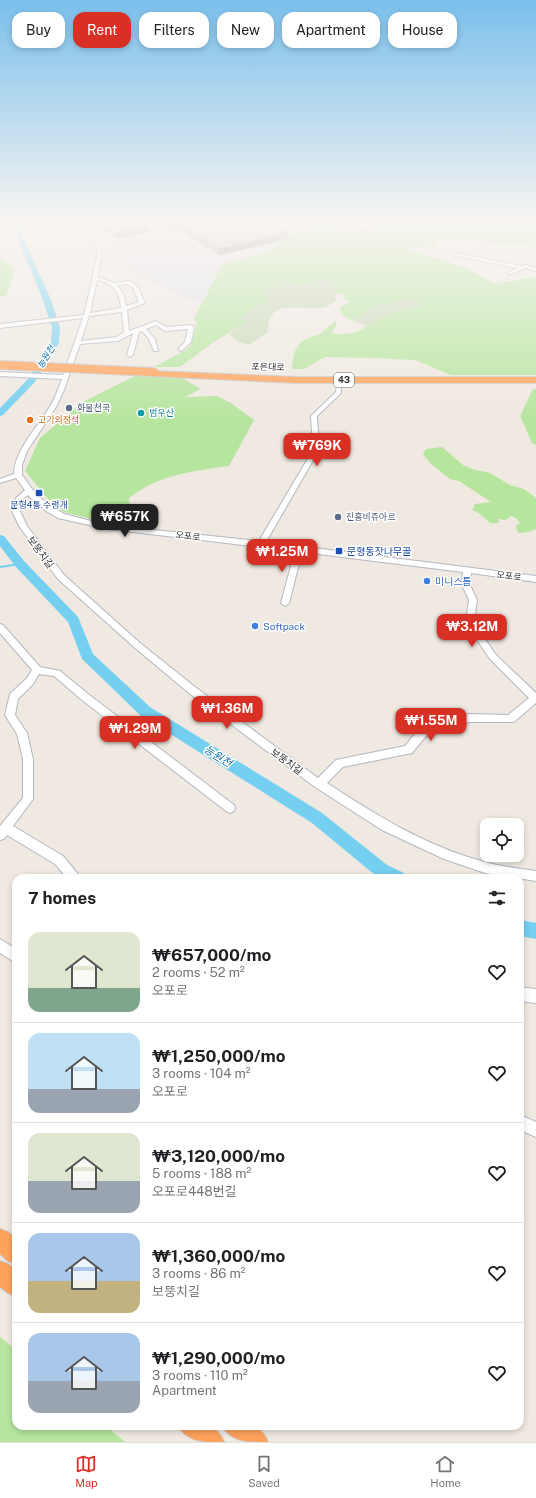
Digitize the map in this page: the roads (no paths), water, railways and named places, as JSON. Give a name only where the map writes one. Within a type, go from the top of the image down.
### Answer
[{"type":"highway","name":"포은대로","points":[[0,367],[298,380],[536,378]]},
{"type":"highway","points":[[0,1240],[12,1250]]},
{"type":"highway","points":[[0,1272],[12,1282]]},
{"type":"highway","points":[[196,1430],[211,1442]]},
{"type":"highway","points":[[240,1430],[255,1442]]},
{"type":"street","points":[[0,481],[18,475],[17,470],[20,459],[53,407],[77,343],[92,289]]},
{"type":"street","points":[[119,289],[127,333]]},
{"type":"street","points":[[0,326],[123,310],[142,303],[136,289]]},
{"type":"street","points":[[77,343],[118,339],[127,333],[140,330],[156,323],[165,329],[190,327],[188,342],[181,349]]},
{"type":"street","points":[[140,330],[152,339],[156,350]]},
{"type":"street","points":[[130,355],[140,330]]},
{"type":"street","points":[[0,374],[65,377]]},
{"type":"street","points":[[261,544],[316,450],[317,446],[314,416],[339,392],[339,385]]},
{"type":"street","name":"오포로","points":[[18,475],[41,504],[61,516],[90,524],[536,579]]},
{"type":"street","name":"보뚱치길","points":[[29,490],[20,498],[16,511],[18,519],[45,557],[61,577],[137,646],[165,668],[319,784],[386,827],[448,855],[485,868],[523,874]]},
{"type":"street","points":[[285,603],[299,549]]},
{"type":"street","points":[[319,784],[340,763],[408,750],[422,733],[469,718],[510,719],[536,698],[493,657],[473,628],[470,621],[473,600],[466,585],[467,571]]},
{"type":"street","points":[[0,627],[37,670],[57,673],[91,702],[230,808]]},
{"type":"street","points":[[37,670],[30,681],[13,697],[10,715],[22,733],[28,759],[28,799],[3,832],[59,860],[71,874]]},
{"type":"street","name":"보뚱치길","points":[[524,874],[536,876]]},
{"type":"street","points":[[0,945],[12,954]]},
{"type":"street","points":[[524,994],[536,996]]},
{"type":"street","points":[[524,1124],[536,1130]]},
{"type":"waterway","name":"능원천","points":[[0,413],[31,381],[55,343],[56,328],[42,289]]},
{"type":"waterway","name":"능원천","points":[[0,538],[20,564],[74,620],[87,656],[145,711],[317,818],[381,870],[390,874]]},
{"type":"waterway","points":[[0,567],[20,564]]},
{"type":"waterway","name":"능원천","points":[[524,929],[536,931]]},
{"type":"place","name":"화물천국","points":[[69,408]]},
{"type":"place","name":"범우산","points":[[141,413]]},
{"type":"place","name":"고기의정석","points":[[30,420]]},
{"type":"place","name":"문형4통.수렁개","points":[[39,493]]},
{"type":"place","name":"진흥비쥬아르","points":[[338,517]]},
{"type":"place","name":"문형동잣나무골","points":[[339,551]]},
{"type":"place","name":"미니스톱","points":[[427,581]]},
{"type":"place","name":"Softpack","points":[[255,626]]}]
